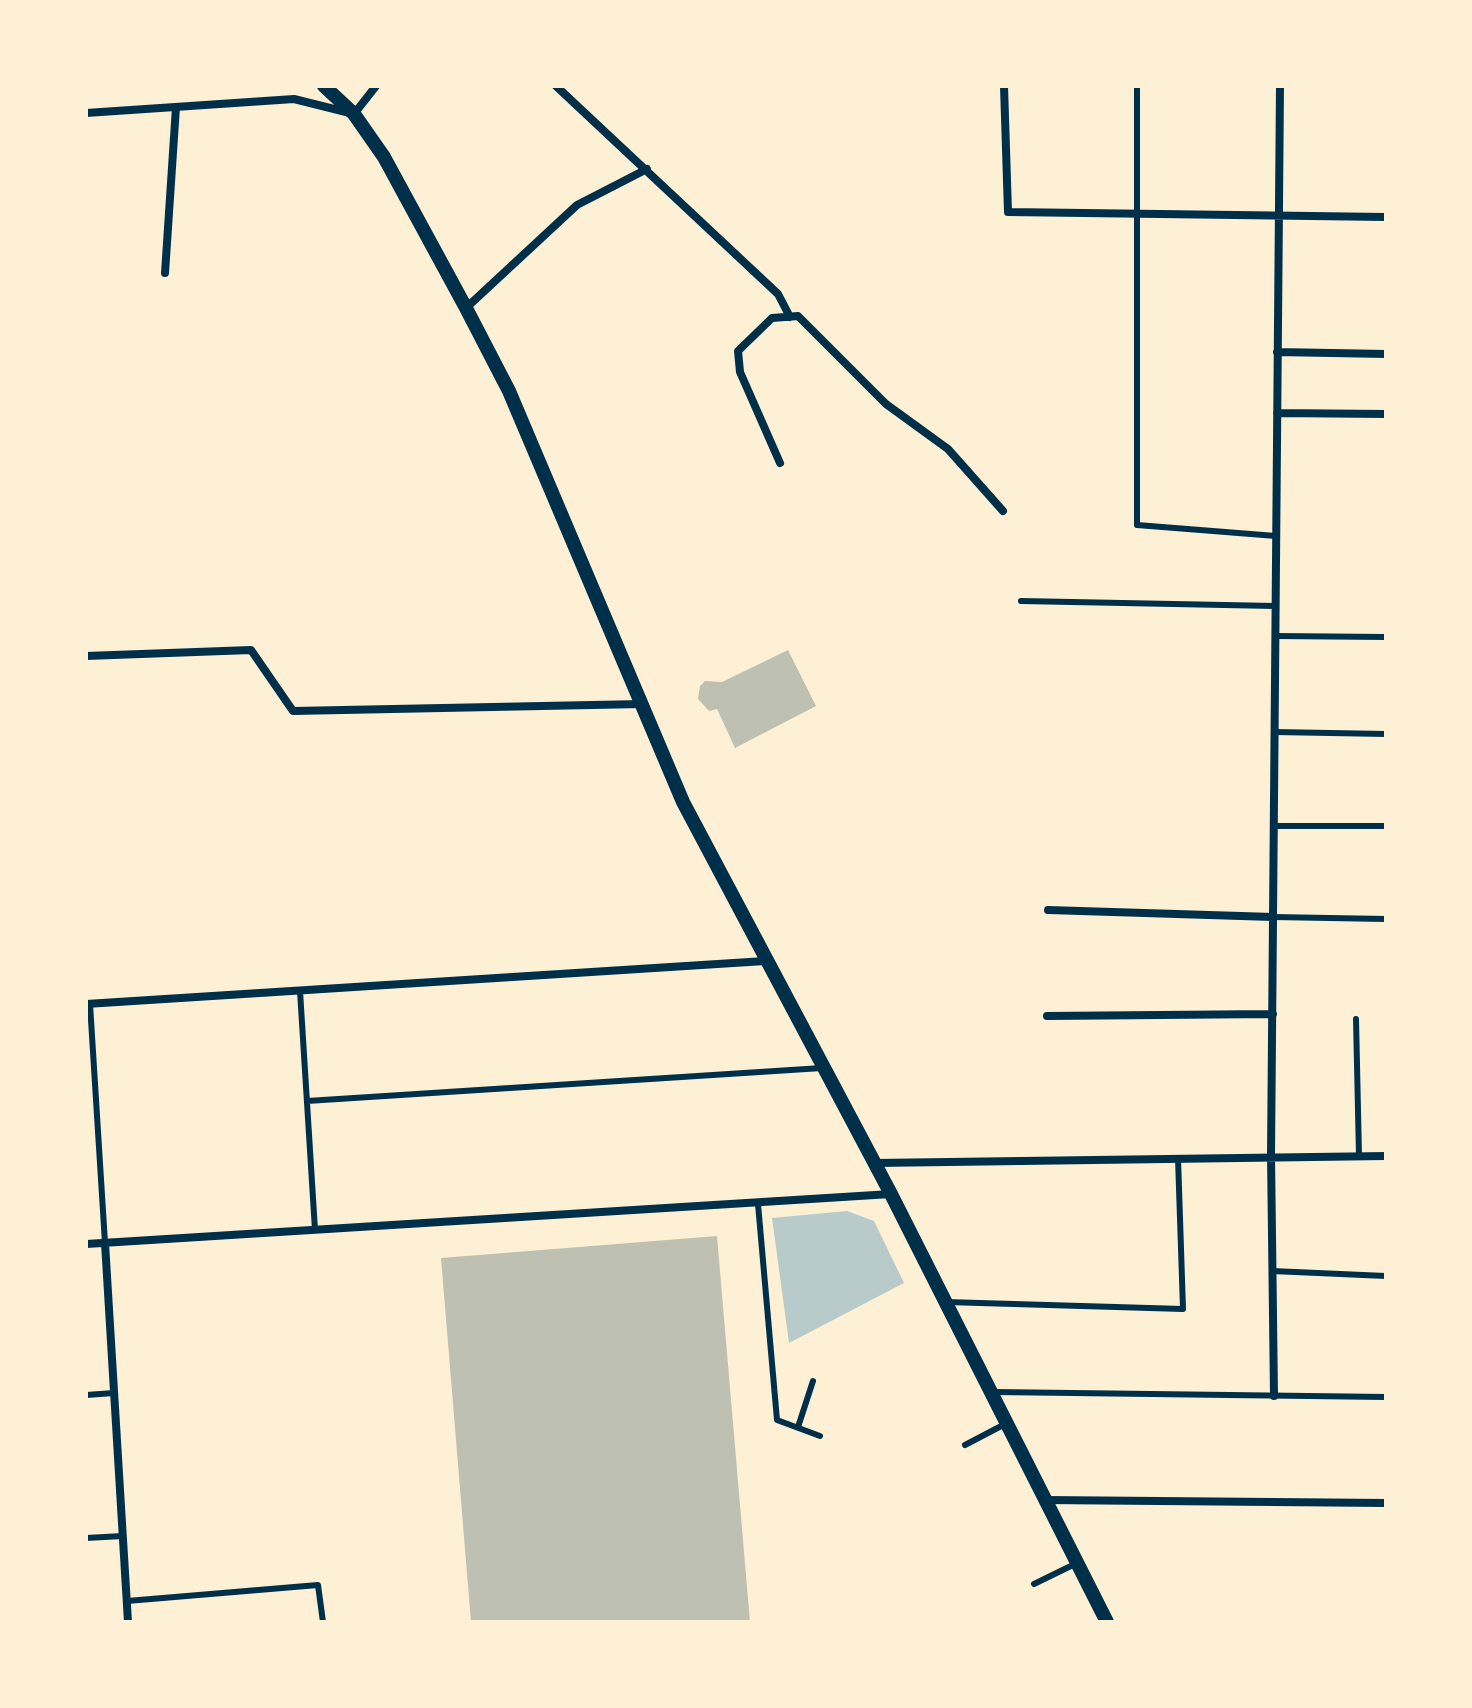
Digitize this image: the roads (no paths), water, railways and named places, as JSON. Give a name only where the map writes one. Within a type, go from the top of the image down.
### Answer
[{"type":"street","points":[[324,86],[354,114],[384,157],[509,391],[683,802],[875,1163],[1107,1622]]},
{"type":"street","points":[[354,114],[376,86]]},
{"type":"street","points":[[556,86],[778,294],[790,317]]},
{"type":"street","points":[[1004,86],[1008,212],[1386,217]]},
{"type":"street","points":[[1274,1396],[1271,1155],[1280,86]]},
{"type":"street","points":[[86,113],[294,99],[354,114]]},
{"type":"street","points":[[165,273],[176,107]]},
{"type":"street","points":[[466,308],[577,205],[647,169]]},
{"type":"street","points":[[780,463],[740,372],[738,351],[772,318],[798,316],[886,404],[948,449],[1003,511]]},
{"type":"street","points":[[1277,352],[1386,354]]},
{"type":"street","points":[[1277,413],[1386,414]]},
{"type":"street","points":[[86,656],[251,650],[293,711],[642,704]]},
{"type":"street","points":[[1048,910],[1273,917]]},
{"type":"street","points":[[88,1004],[765,961]]},
{"type":"street","points":[[1047,1016],[1273,1014]]},
{"type":"street","points":[[875,1163],[1271,1155],[1386,1156]]},
{"type":"street","points":[[86,1244],[891,1194]]},
{"type":"street","points":[[105,1243],[128,1622]]},
{"type":"street","points":[[1045,1500],[1386,1503]]},
{"type":"lane","points":[[1137,86],[1137,525],[1276,536]]},
{"type":"lane","points":[[1021,601],[1275,606]]},
{"type":"lane","points":[[1275,636],[1386,637]]},
{"type":"lane","points":[[1274,732],[1386,734]]},
{"type":"lane","points":[[1274,826],[1386,826]]},
{"type":"lane","points":[[1273,917],[1386,919]]},
{"type":"lane","points":[[300,991],[315,1230]]},
{"type":"lane","points":[[88,1004],[105,1243]]},
{"type":"lane","points":[[1356,1019],[1359,1156]]},
{"type":"lane","points":[[307,1101],[823,1068]]},
{"type":"lane","points":[[86,1123],[97,1122]]},
{"type":"lane","points":[[946,1302],[1183,1309],[1178,1157]]},
{"type":"lane","points":[[758,1204],[777,1420],[820,1436]]},
{"type":"lane","points":[[1272,1271],[1386,1276]]},
{"type":"lane","points":[[798,1427],[813,1381]]},
{"type":"lane","points":[[991,1392],[1386,1397]]},
{"type":"lane","points":[[86,1395],[114,1393]]},
{"type":"lane","points":[[965,1445],[1007,1423]]},
{"type":"lane","points":[[86,1538],[123,1536]]},
{"type":"lane","points":[[1034,1584],[1077,1563]]},
{"type":"lane","points":[[127,1601],[318,1585],[323,1622]]}]
